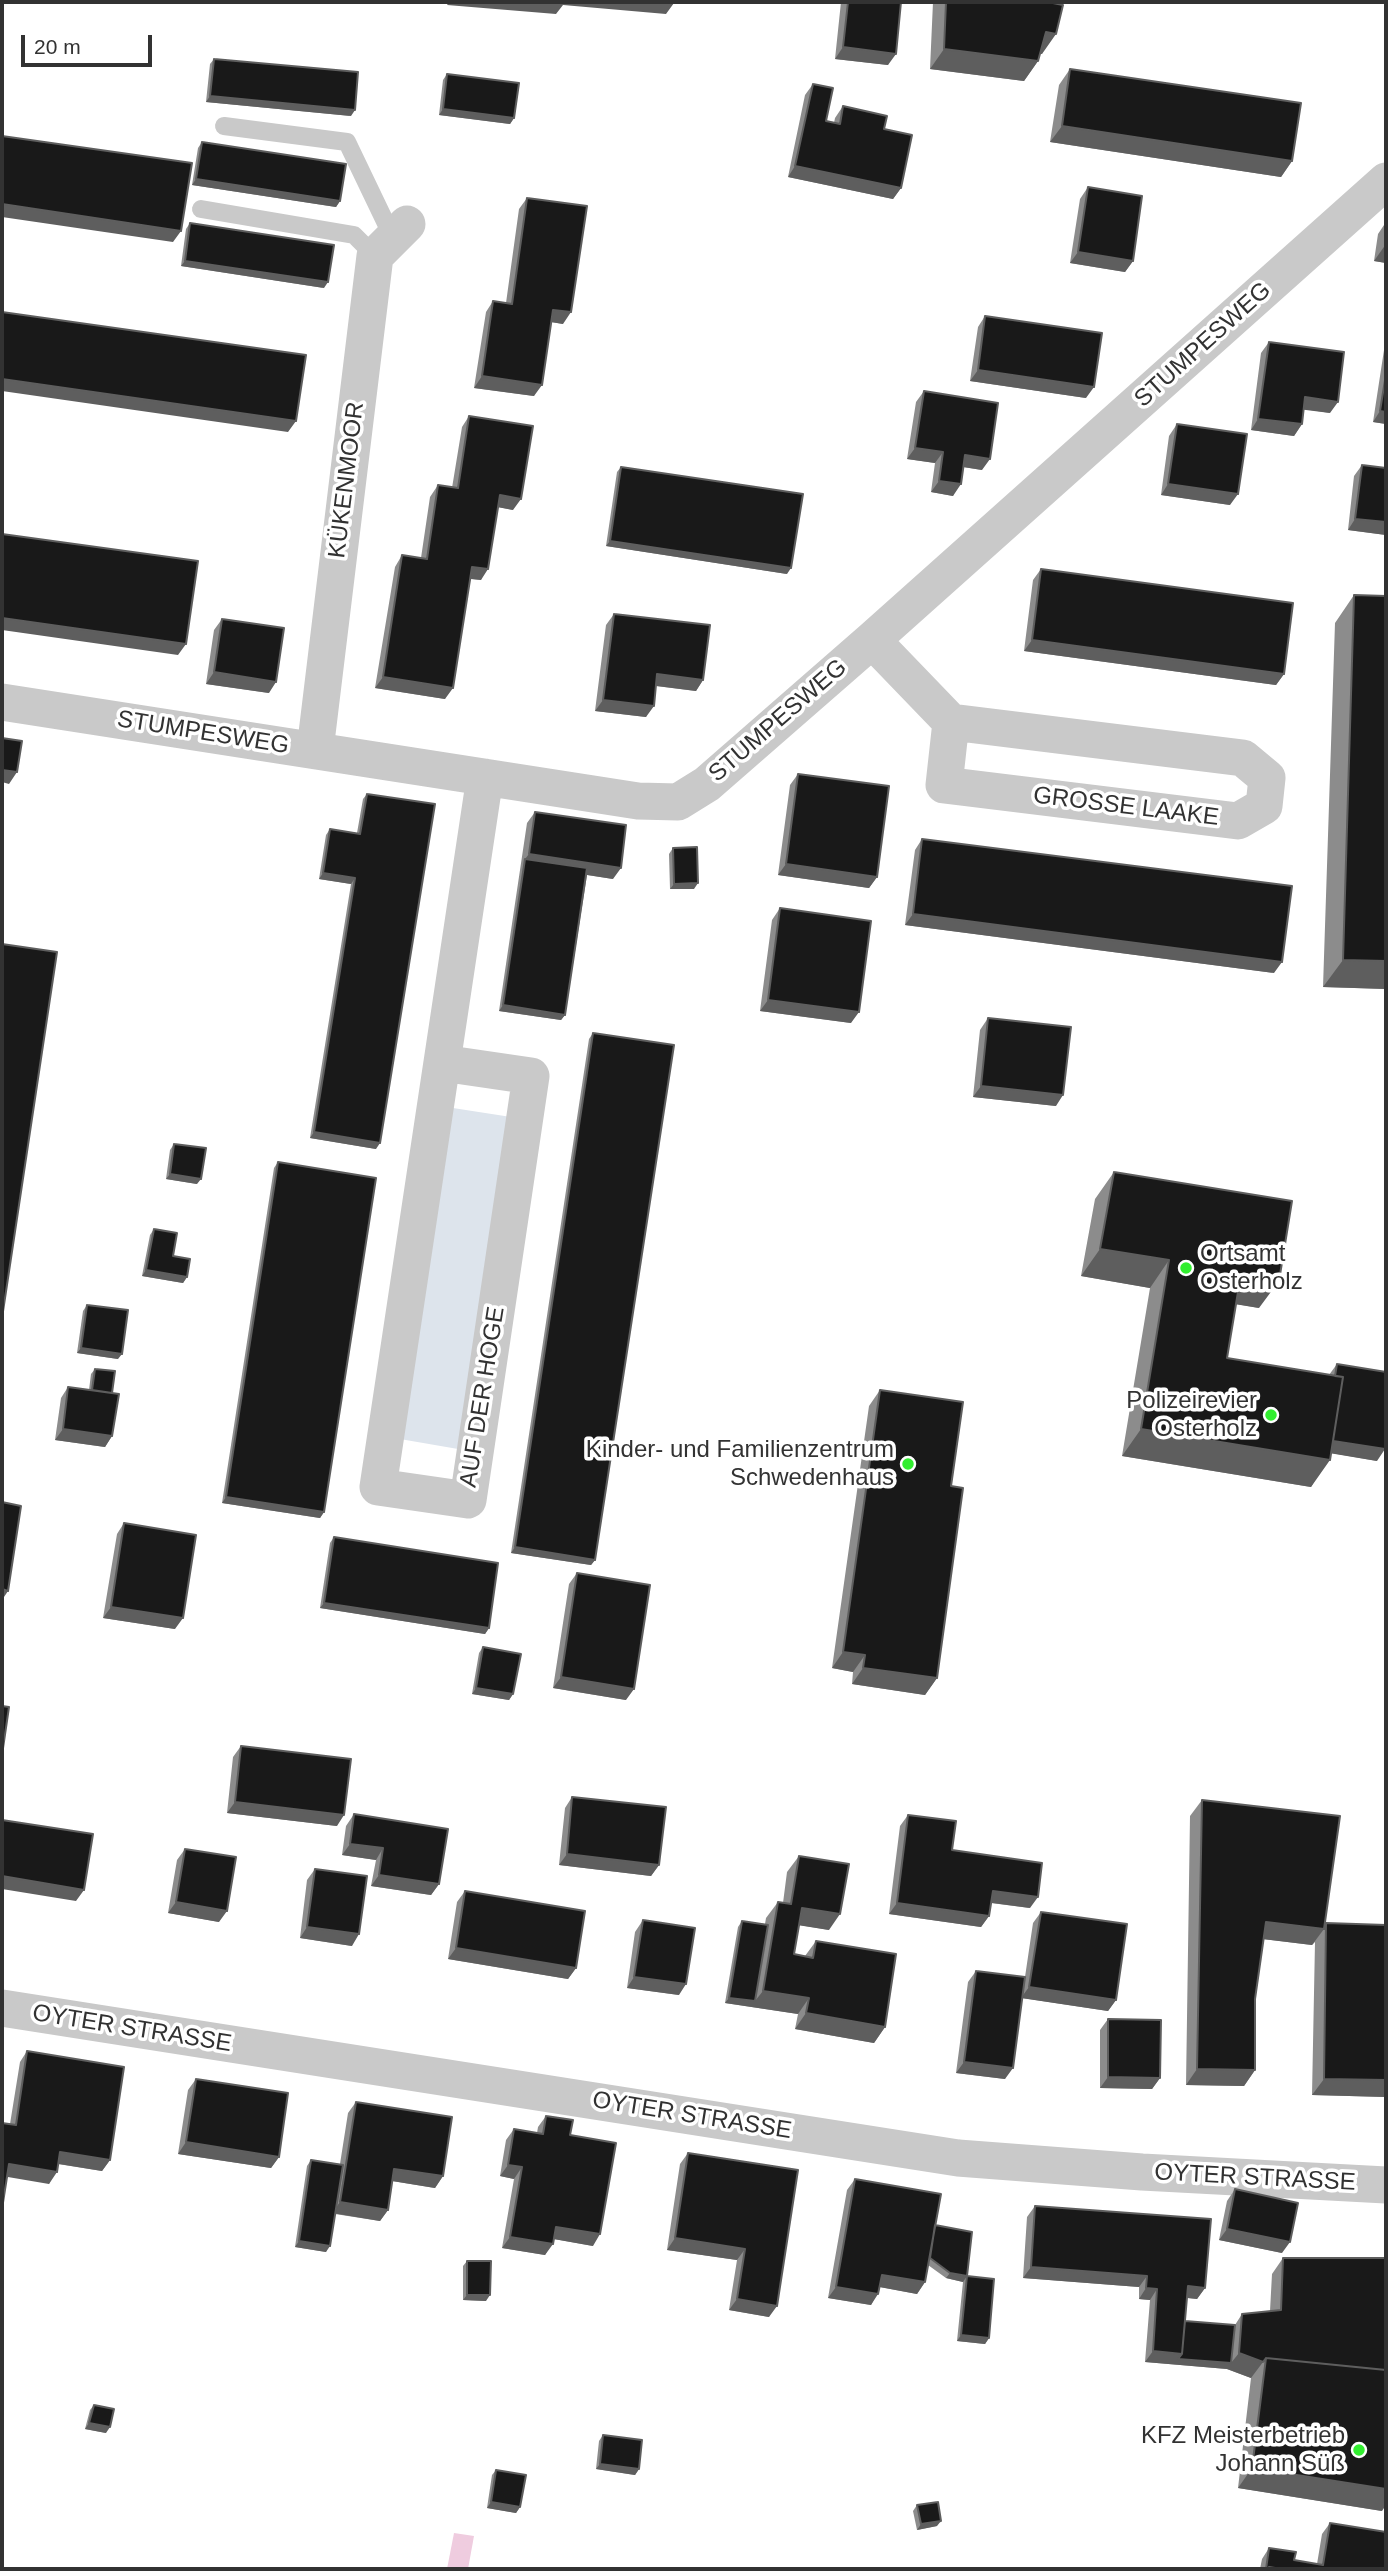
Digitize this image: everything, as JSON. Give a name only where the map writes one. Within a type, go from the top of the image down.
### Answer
[{"type":"street","name":"STUMPESWEG","points":[[2,702],[638,802],[678,802],[707,784],[872,640],[1386,181]]},
{"type":"street","name":"KÜKENMOOR","points":[[314,750],[392,239]]},
{"type":"street","points":[[872,640],[951,722]]},
{"type":"street","name":"GROSSE LAAKE","points":[[951,722],[1243,758],[1267,778],[1264,806],[1238,821],[944,785],[951,722]]},
{"type":"street","name":"AUF DER HOGE","points":[[442,1063],[531,1076],[468,1500],[378,1487],[485,778]]},
{"type":"street","name":"OYTER STRASSE","points":[[2,2008],[958,2158],[1142,2172],[1386,2185]]},
{"type":"lane","points":[[223,126],[347,142],[392,239]]},
{"type":"lane","points":[[201,209],[392,239]]},
{"type":"shaded area","points":[[453,1108],[511,1117],[458,1449],[400,1439]]},
{"type":"shaded area","points":[[454,2533],[474,2536],[468,2569],[447,2569]]},
{"type":"building","points":[[848,2],[901,2],[896,54],[843,47]]},
{"type":"building","points":[[946,2],[1054,2],[1063,5],[1056,34],[1046,32],[1038,61],[944,49]]},
{"type":"building","points":[[214,59],[358,72],[355,110],[210,96]]},
{"type":"building","points":[[1070,69],[1301,103],[1292,161],[1062,126]]},
{"type":"building","points":[[447,74],[519,83],[514,118],[443,109]]},
{"type":"building","points":[[813,84],[833,88],[826,121],[840,124],[843,106],[887,116],[884,129],[912,135],[901,188],[795,166]]},
{"type":"building","points":[[2,136],[192,163],[181,231],[2,204]]},
{"type":"building","points":[[202,142],[346,164],[340,201],[196,179]]},
{"type":"building","points":[[1088,187],[1142,196],[1133,261],[1078,252]]},
{"type":"building","points":[[527,198],[587,206],[571,312],[553,310],[542,385],[482,376],[493,301],[512,304]]},
{"type":"building","points":[[190,223],[334,245],[328,282],[185,261]]},
{"type":"building","points":[[2,312],[306,355],[296,421],[2,379]]},
{"type":"building","points":[[985,316],[1102,333],[1094,387],[978,370]]},
{"type":"building","points":[[1269,342],[1344,352],[1338,402],[1305,397],[1302,424],[1258,419]]},
{"type":"building","points":[[1386,374],[1386,412],[1380,411]]},
{"type":"building","points":[[924,391],[998,403],[990,459],[965,455],[961,484],[939,481],[943,452],[915,448]]},
{"type":"building","points":[[469,416],[533,426],[521,499],[500,495],[488,569],[472,567],[453,688],[383,677],[402,555],[427,559],[438,485],[458,488]]},
{"type":"building","points":[[1177,424],[1247,434],[1238,494],[1168,484]]},
{"type":"building","points":[[1362,465],[1386,468],[1386,522],[1355,519]]},
{"type":"building","points":[[621,467],[803,494],[791,568],[610,541]]},
{"type":"building","points":[[2,534],[198,561],[186,644],[2,618]]},
{"type":"building","points":[[1041,569],[1293,603],[1284,674],[1032,640]]},
{"type":"building","points":[[1354,595],[1386,596],[1386,961],[1343,960]]},
{"type":"building","points":[[614,614],[710,625],[703,680],[657,674],[654,706],[603,700]]},
{"type":"building","points":[[222,619],[284,628],[276,682],[214,672]]},
{"type":"building","points":[[2,738],[22,741],[17,772],[2,770]]},
{"type":"building","points":[[798,774],[889,786],[877,877],[786,864]]},
{"type":"building","points":[[367,794],[435,804],[380,1143],[314,1132],[355,878],[323,873],[330,829],[360,834]]},
{"type":"building","points":[[535,812],[626,825],[621,868],[529,854]]},
{"type":"building","points":[[922,839],[1292,886],[1282,962],[913,914]]},
{"type":"building","points":[[697,847],[698,883],[674,884],[673,848]]},
{"type":"building","points":[[525,859],[587,868],[565,1015],[503,1005]]},
{"type":"building","points":[[780,908],[871,921],[859,1012],[768,1000]]},
{"type":"building","points":[[2,944],[57,952],[2,1318]]},
{"type":"building","points":[[988,1018],[1071,1027],[1063,1095],[981,1086]]},
{"type":"building","points":[[593,1033],[674,1045],[595,1560],[515,1547]]},
{"type":"building","points":[[174,1144],[206,1148],[201,1179],[170,1174]]},
{"type":"building","points":[[278,1162],[376,1178],[324,1512],[226,1497]]},
{"type":"building","points":[[1114,1172],[1292,1201],[1279,1281],[1241,1274],[1227,1358],[1343,1377],[1330,1460],[1141,1429],[1169,1260],[1100,1249]]},
{"type":"building","points":[[154,1229],[177,1233],[173,1256],[190,1259],[187,1277],[146,1270]]},
{"type":"building","points":[[87,1305],[128,1310],[122,1354],[81,1348]]},
{"type":"building","points":[[1337,1364],[1386,1372],[1385,1449],[1333,1441],[1343,1377],[1335,1376]]},
{"type":"building","points":[[95,1369],[115,1371],[112,1393],[92,1390]]},
{"type":"building","points":[[68,1387],[119,1394],[112,1436],[63,1429]]},
{"type":"building","points":[[880,1390],[963,1402],[951,1486],[963,1488],[937,1678],[863,1668],[865,1655],[843,1652]]},
{"type":"building","points":[[2,1502],[21,1506],[8,1591],[2,1589]]},
{"type":"building","points":[[124,1523],[196,1535],[183,1618],[111,1607]]},
{"type":"building","points":[[334,1537],[498,1563],[489,1628],[324,1603]]},
{"type":"building","points":[[577,1573],[650,1585],[634,1689],[561,1677]]},
{"type":"building","points":[[483,1647],[521,1654],[513,1694],[476,1688]]},
{"type":"building","points":[[2,1706],[9,1707],[2,1755]]},
{"type":"building","points":[[241,1746],[351,1759],[344,1815],[235,1802]]},
{"type":"building","points":[[572,1797],[666,1807],[659,1865],[567,1854]]},
{"type":"building","points":[[1202,1800],[1340,1816],[1324,1929],[1266,1922],[1255,1999],[1255,2070],[1197,2069]]},
{"type":"building","points":[[354,1814],[448,1829],[439,1884],[379,1875],[383,1848],[350,1844]]},
{"type":"building","points":[[908,1815],[956,1821],[952,1850],[1042,1863],[1038,1897],[993,1891],[989,1916],[897,1903]]},
{"type":"building","points":[[2,1820],[93,1834],[84,1890],[2,1876]]},
{"type":"building","points":[[185,1849],[236,1857],[227,1911],[176,1902]]},
{"type":"building","points":[[799,1856],[849,1864],[840,1914],[802,1908],[794,1954],[813,1958],[816,1941],[896,1954],[885,2027],[806,2013],[809,1998],[763,1991],[778,1902],[791,1904]]},
{"type":"building","points":[[315,1869],[367,1876],[359,1934],[307,1927]]},
{"type":"building","points":[[465,1891],[585,1911],[576,1968],[456,1948]]},
{"type":"building","points":[[1041,1912],[1127,1924],[1116,2000],[1029,1987]]},
{"type":"building","points":[[643,1920],[695,1928],[686,1984],[634,1977]]},
{"type":"building","points":[[742,1921],[768,1925],[755,2001],[729,1998]]},
{"type":"building","points":[[1326,1923],[1386,1925],[1386,2080],[1324,2079]]},
{"type":"building","points":[[976,1971],[1025,1977],[1013,2068],[964,2062]]},
{"type":"building","points":[[1108,2019],[1161,2020],[1160,2078],[1108,2077]]},
{"type":"building","points":[[27,2051],[124,2067],[110,2160],[60,2152],[57,2172],[9,2164],[2,2209],[2,2123],[16,2125]]},
{"type":"building","points":[[196,2079],[288,2093],[279,2157],[186,2142]]},
{"type":"building","points":[[356,2102],[452,2117],[443,2176],[394,2169],[388,2210],[340,2202]]},
{"type":"building","points":[[546,2116],[573,2120],[570,2135],[616,2143],[600,2234],[556,2227],[553,2244],[510,2237],[522,2167],[508,2165],[514,2129],[543,2134]]},
{"type":"building","points":[[688,2153],[798,2170],[777,2306],[737,2299],[745,2249],[675,2238]]},
{"type":"building","points":[[311,2160],[343,2165],[330,2246],[299,2241]]},
{"type":"building","points":[[855,2179],[941,2194],[925,2282],[882,2275],[878,2294],[836,2287]]},
{"type":"building","points":[[1235,2189],[1298,2203],[1290,2242],[1227,2229]]},
{"type":"building","points":[[1035,2206],[1211,2219],[1205,2288],[1188,2286],[1182,2354],[1153,2351],[1157,2289],[1146,2288],[1147,2276],[1031,2267]]},
{"type":"building","points":[[935,2225],[972,2232],[967,2276],[950,2273],[930,2258]]},
{"type":"building","points":[[1283,2258],[1386,2258],[1386,2370],[1266,2358],[1263,2362],[1239,2353],[1242,2314],[1281,2310]]},
{"type":"building","points":[[467,2261],[491,2261],[490,2295],[467,2295]]},
{"type":"building","points":[[967,2276],[994,2279],[989,2338],[961,2335]]},
{"type":"building","points":[[1185,2321],[1235,2325],[1231,2363],[1178,2359],[1182,2354]]},
{"type":"building","points":[[1266,2358],[1386,2370],[1386,2489],[1252,2468]]},
{"type":"building","points":[[94,2405],[114,2409],[110,2427],[89,2423]]},
{"type":"building","points":[[603,2435],[642,2440],[639,2469],[600,2464]]},
{"type":"building","points":[[496,2470],[526,2475],[520,2507],[491,2502]]},
{"type":"building","points":[[938,2502],[941,2521],[921,2524],[917,2505]]},
{"type":"building","points":[[1330,2523],[1386,2532],[1386,2569],[1266,2569],[1269,2548],[1296,2552],[1294,2560],[1323,2565]]},
{"type":"place","name":"Ortsamt Osterholz","points":[[1186,1268]]},
{"type":"place","name":"Polizeirevier Osterholz","points":[[1271,1415]]},
{"type":"place","name":"Kinder- und Familienzentrum Schwedenhaus","points":[[908,1464]]},
{"type":"place","name":"KFZ Meisterbetrieb Johann Süß","points":[[1359,2450]]}]
